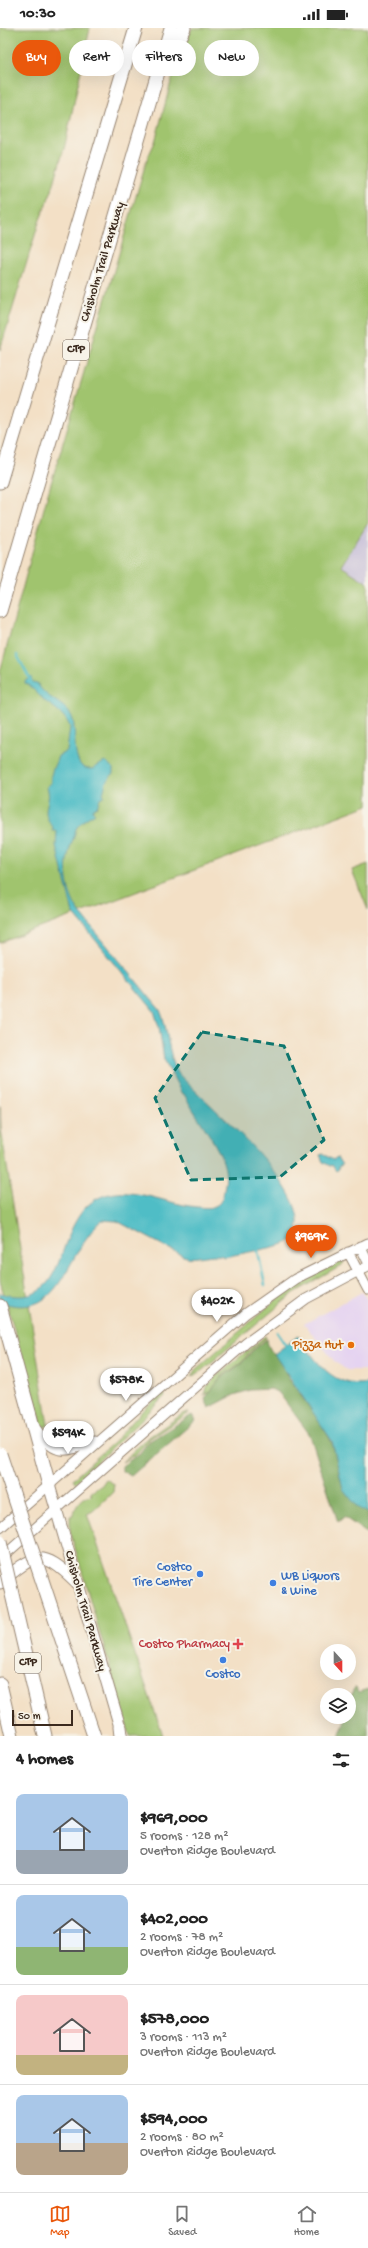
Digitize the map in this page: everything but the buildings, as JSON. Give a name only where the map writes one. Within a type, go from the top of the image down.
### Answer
[{"type":"highway","name":"Chisholm Trail Parkway","points":[[0,611],[171,28]]},
{"type":"highway","points":[[154,89],[184,28]]},
{"type":"highway","points":[[0,482],[135,30]]},
{"type":"highway","points":[[0,1306],[49,1486]]},
{"type":"highway","points":[[0,1454],[94,1736]]},
{"type":"highway","name":"CTP","points":[[0,1542],[5,1587],[45,1736]]},
{"type":"highway","name":"CTP","points":[[0,1684],[12,1736]]},
{"type":"main road","name":"Chisholm Trail Parkway","points":[[49,1486],[121,1733]]},
{"type":"main road","points":[[5,1587],[24,1563],[42,1559],[59,1564],[76,1582]]},
{"type":"street","points":[[0,1528],[49,1486],[100,1439],[245,1314],[284,1286],[364,1244],[368,1262]]},
{"type":"street","points":[[348,1252],[368,1290]]},
{"type":"street","points":[[0,1559],[246,1343],[306,1299],[368,1266]]},
{"type":"street","points":[[31,1422],[46,1444],[60,1450],[73,1450],[100,1439]]},
{"type":"highlighted area","points":[[202,1032],[284,1046],[324,1140],[280,1177],[191,1180],[155,1098]]},
{"type":"shaded area","points":[[368,523],[368,583],[341,566]]},
{"type":"shaded area","points":[[362,1292],[368,1301],[368,1370],[347,1370],[335,1362],[304,1324]]},
{"type":"green space","points":[[0,28],[90,28],[87,40],[69,40],[69,76],[80,76],[65,145],[52,190],[39,222],[0,350]]},
{"type":"green space","points":[[192,28],[368,28],[368,523],[341,566],[368,583],[368,805],[0,943],[0,672],[47,497],[147,159],[155,142],[171,82],[173,76],[196,76],[196,40],[187,40]]},
{"type":"green space","points":[[368,864],[368,910],[352,870]]},
{"type":"green space","points":[[0,1105],[1,1129],[48,1425],[40,1430],[40,1417],[0,1281]]},
{"type":"green space","points":[[344,1262],[341,1266],[294,1293],[200,1372],[191,1377],[195,1370],[278,1298],[335,1263]]},
{"type":"green space","points":[[265,1336],[266,1338],[249,1352],[242,1362],[222,1376],[210,1392],[204,1395],[206,1387],[213,1381],[214,1378]]},
{"type":"green space","points":[[267,1339],[270,1350],[326,1432],[336,1455],[340,1476],[348,1494],[356,1504],[368,1513],[368,1534],[344,1517],[338,1522],[310,1435],[279,1393],[271,1389],[250,1390],[234,1395],[209,1408],[205,1399],[221,1378],[242,1363],[251,1352]]},
{"type":"green space","points":[[164,1392],[165,1396],[76,1483],[73,1479],[114,1442],[142,1411]]},
{"type":"green space","points":[[184,1413],[189,1413],[149,1439],[136,1454],[122,1462],[146,1439]]},
{"type":"green space","points":[[192,1415],[196,1420],[131,1476],[122,1471],[122,1466],[140,1453],[148,1442]]},
{"type":"green space","points":[[106,1479],[114,1484],[113,1492],[93,1511],[87,1514],[163,1736],[130,1736],[70,1531],[70,1516],[72,1516],[77,1505],[85,1497],[92,1495],[90,1493],[102,1485]]},
{"type":"green space","points":[[356,1687],[358,1692],[368,1689],[368,1736],[339,1736],[343,1724],[356,1724],[356,1688],[354,1688]]},
{"type":"water","points":[[31,677],[32,682],[37,683],[45,693],[63,706],[71,715],[74,729],[76,755],[83,767],[92,769],[106,762],[113,768],[113,774],[106,782],[103,794],[105,796],[100,799],[97,807],[92,810],[95,813],[84,820],[77,827],[70,846],[66,873],[67,882],[77,909],[160,1010],[174,1065],[178,1073],[233,1127],[278,1177],[293,1202],[298,1224],[290,1241],[286,1243],[225,1257],[215,1255],[188,1257],[183,1256],[117,1221],[102,1220],[88,1236],[55,1289],[45,1298],[33,1304],[19,1306],[0,1302],[0,1293],[21,1296],[37,1292],[48,1282],[56,1269],[76,1220],[87,1206],[99,1198],[112,1194],[140,1194],[183,1205],[206,1208],[213,1207],[222,1199],[226,1178],[219,1151],[184,1094],[182,1094],[164,1059],[159,1027],[154,1011],[73,913],[56,846],[57,831],[52,831],[53,827],[49,821],[46,811],[48,798],[47,787],[51,783],[52,772],[58,756],[67,751],[70,727],[67,720],[55,708],[25,683],[25,681]]},
{"type":"water","points":[[323,1154],[333,1160],[337,1157],[342,1165],[338,1167],[339,1169],[336,1171],[332,1165],[330,1166],[323,1162],[320,1155]]},
{"type":"water","points":[[298,1336],[319,1363],[335,1377],[345,1382],[356,1384],[368,1383],[368,1513],[358,1508],[343,1489],[332,1441],[274,1354]]},
{"type":"waterway","points":[[17,655],[31,681]]},
{"type":"waterway","points":[[257,1247],[265,1285]]},
{"type":"waterway","points":[[277,1332],[287,1347]]},
{"type":"place","name":"Pizza Hut","points":[[351,1345]]},
{"type":"place","name":"Costco Tire Center","points":[[200,1574]]},
{"type":"place","name":"WB Liquors & Wine","points":[[273,1583]]},
{"type":"place","name":"Costco Pharmacy","points":[[238,1644]]},
{"type":"place","name":"Costco","points":[[223,1660]]}]
